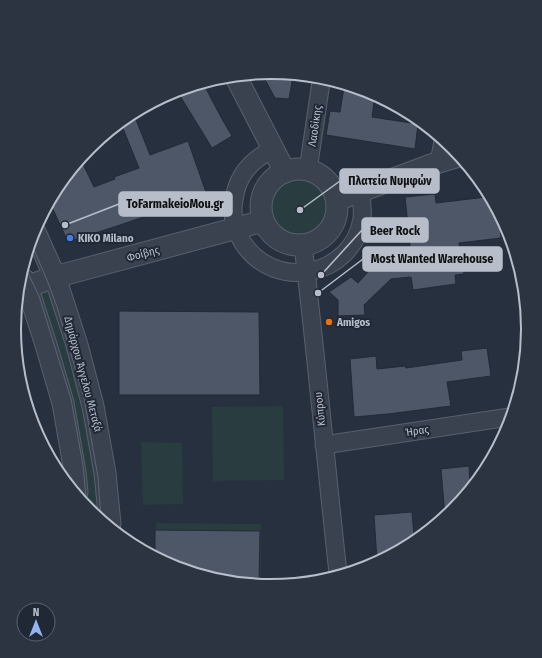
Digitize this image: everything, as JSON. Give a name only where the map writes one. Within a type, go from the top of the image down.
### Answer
[{"type":"street","points":[[238,81],[285,172]]},
{"type":"street","name":"Λαοδίκης","points":[[308,170],[321,84]]},
{"type":"street","points":[[273,149],[262,154],[252,162],[245,171],[235,193],[233,205],[233,217],[240,239],[254,256],[273,268],[284,272],[306,273],[320,269],[343,255],[352,244],[362,219],[360,192]]},
{"type":"street","points":[[337,200],[449,159]]},
{"type":"street","points":[[293,169],[308,170],[327,180],[333,189],[338,208],[333,224],[323,237],[316,242],[303,245],[291,244],[279,240],[263,221],[261,209],[262,198],[267,187],[274,178],[293,169]]},
{"type":"street","name":"Φοίβης","points":[[25,285],[263,221]]},
{"type":"street","name":"Δημάρχου Άγγελου Μεταξά","points":[[38,239],[55,277],[77,345],[93,406],[105,473],[110,520]]},
{"type":"street","name":"Κύπρου","points":[[303,245],[338,570]]},
{"type":"street","points":[[25,287],[47,348],[63,403],[76,485]]},
{"type":"street","name":"Ήρας","points":[[324,445],[505,418]]},
{"type":"green space","points":[[300,176],[317,181],[322,185],[326,190],[331,207],[326,224],[322,229],[317,233],[300,238],[283,233],[278,229],[274,224],[269,207],[274,190],[278,185],[283,181]]},
{"type":"green space","points":[[52,287],[76,360],[103,514],[82,493],[80,472],[33,292]]},
{"type":"green space","points":[[283,406],[284,480],[213,481],[212,407]]},
{"type":"green space","points":[[141,442],[182,443],[183,504],[143,505]]},
{"type":"green space","points":[[156,523],[261,524],[261,578],[238,577],[206,570],[175,560],[156,551]]},
{"type":"building","points":[[265,79],[292,80],[289,99],[275,98]]},
{"type":"building","points":[[206,88],[232,136],[212,148],[180,96]]},
{"type":"building","points":[[344,90],[374,101],[372,117],[413,123],[418,127],[415,149],[326,135],[330,111],[340,112]]},
{"type":"building","points":[[136,119],[150,155],[188,141],[207,195],[68,242],[52,208],[63,190],[83,164],[94,187],[115,179],[114,177],[139,168],[123,128]]},
{"type":"building","points":[[435,194],[436,203],[484,197],[500,229],[501,238],[459,243],[464,274],[455,275],[456,284],[413,290],[411,277],[391,279],[364,305],[365,315],[338,316],[338,300],[329,292],[351,277],[358,283],[375,264],[383,250],[412,265],[405,197]]},
{"type":"building","points":[[119,311],[259,312],[260,395],[119,395]]},
{"type":"building","points":[[487,348],[491,376],[447,382],[451,406],[354,417],[350,359],[376,356],[377,369],[405,366],[406,368],[462,360],[461,351]]},
{"type":"building","points":[[469,466],[470,480],[444,509],[441,469]]},
{"type":"building","points":[[412,512],[414,534],[396,546],[377,556],[374,515]]},
{"type":"building","points":[[155,530],[260,531],[259,578],[238,577],[206,570],[175,560],[155,550]]},
{"type":"tram line","points":[[34,250],[57,307],[84,398],[98,477],[100,512]]},
{"type":"tram line","points":[[28,273],[39,296],[71,399],[83,465],[86,497]]},
{"type":"place","name":"Πλατεία Νυμφών","points":[[300,210]]},
{"type":"place","name":"ToFarmakeioMou.gr","points":[[65,225]]},
{"type":"place","name":"KIKO Milano","points":[[70,238]]},
{"type":"place","name":"Beer Rock","points":[[321,275]]},
{"type":"place","name":"Most Wanted Warehouse","points":[[318,293]]},
{"type":"place","name":"Amigos","points":[[329,322]]}]
